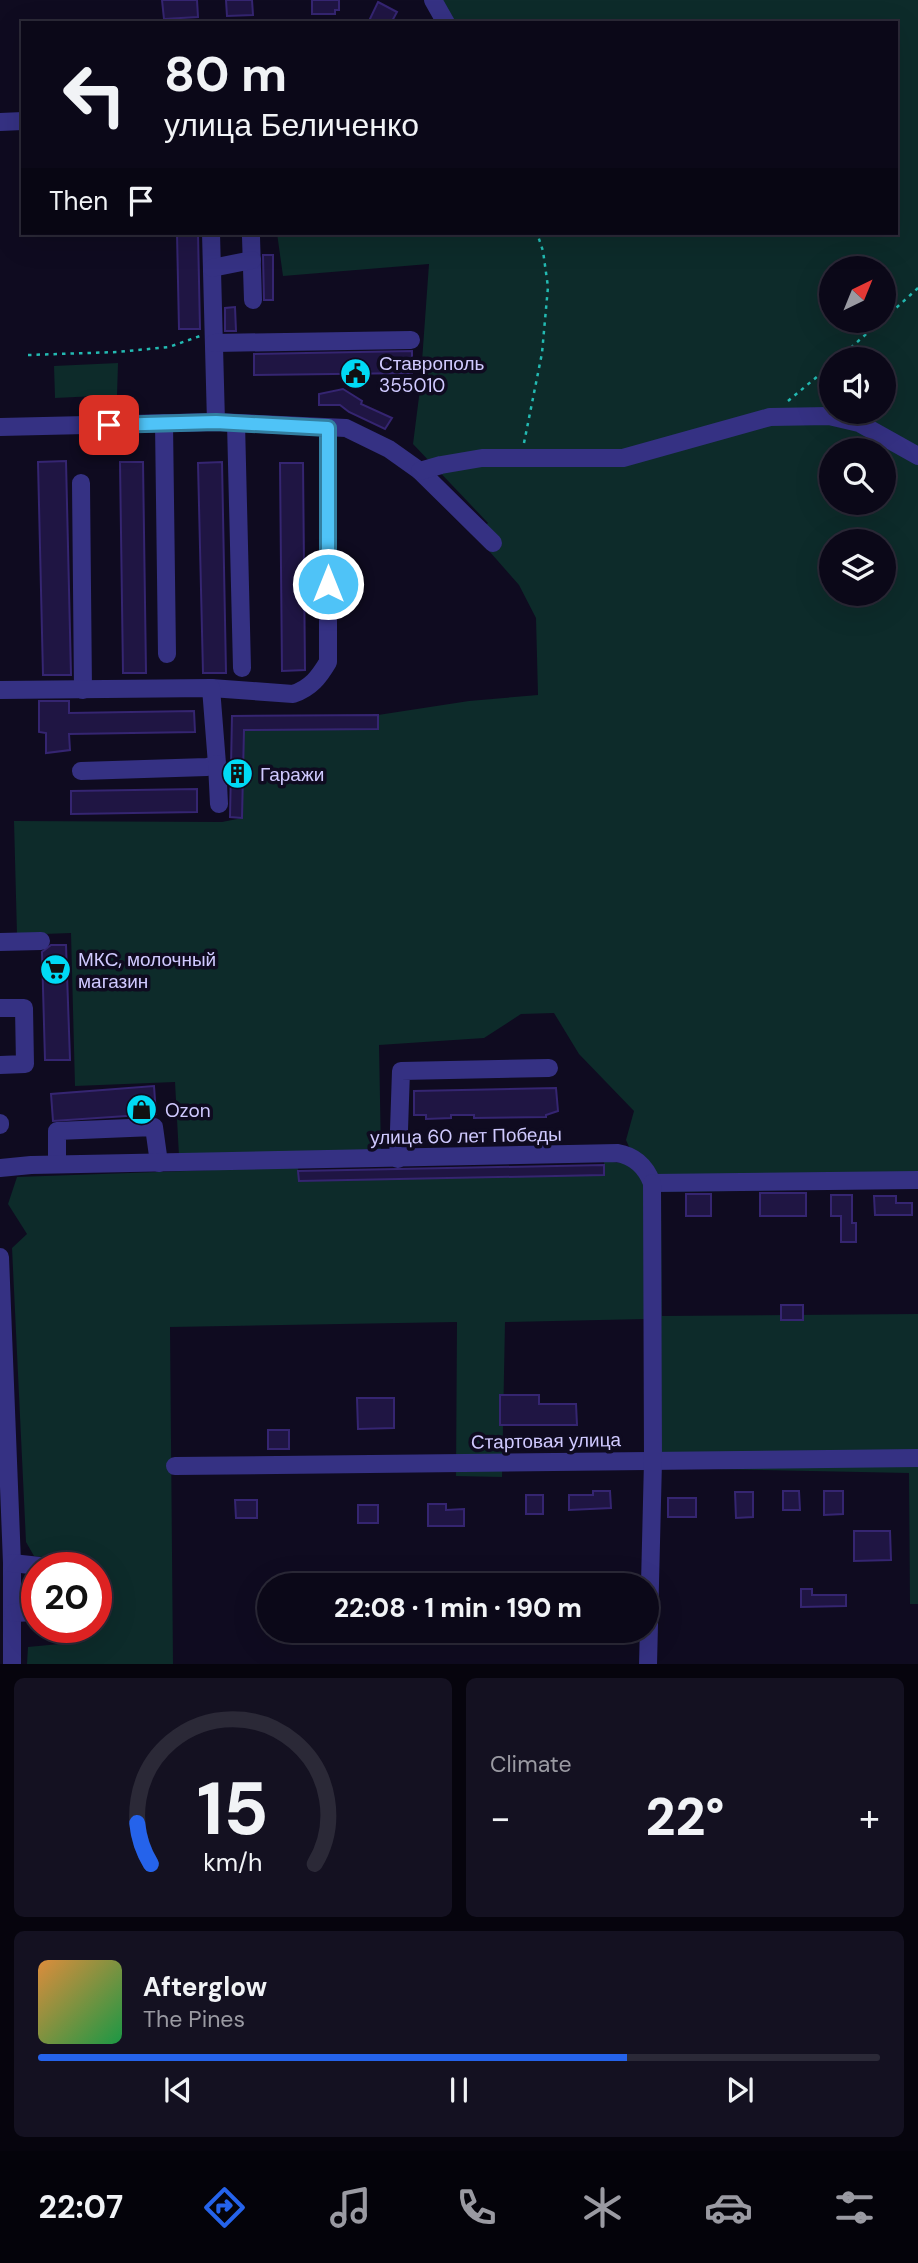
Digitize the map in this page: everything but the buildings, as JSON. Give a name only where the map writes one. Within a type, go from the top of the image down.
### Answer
[{"type":"street","points":[[433,0],[445,21]]},
{"type":"street","points":[[0,122],[21,121]]},
{"type":"street","points":[[211,235],[216,422]]},
{"type":"street","points":[[251,237],[253,300]]},
{"type":"street","points":[[212,268],[252,260]]},
{"type":"street","points":[[213,337],[411,340]]},
{"type":"street","points":[[420,471],[482,458],[623,458],[770,417],[829,416],[859,423],[918,456]]},
{"type":"street","points":[[0,427],[216,422],[346,428],[389,449],[420,471],[493,543]]},
{"type":"street","points":[[164,423],[167,654]]},
{"type":"street","points":[[236,423],[242,668]]},
{"type":"street","points":[[0,690],[212,688],[293,694],[318,679],[328,662],[328,428]]},
{"type":"street","points":[[81,483],[83,690]]},
{"type":"street","points":[[212,688],[219,804]]},
{"type":"street","points":[[80,771],[207,767],[217,764]]},
{"type":"street","points":[[0,942],[41,941]]},
{"type":"street","points":[[0,1008],[24,1007],[25,1064],[0,1065]]},
{"type":"street","points":[[398,1159],[401,1071],[549,1068]]},
{"type":"street","points":[[57,1164],[57,1131],[155,1127],[159,1163]]},
{"type":"street","name":"улица 60 лет Победы","points":[[0,1168],[57,1164],[617,1153],[626,1154],[636,1160],[648,1172],[652,1183]]},
{"type":"street","points":[[648,1664],[653,1461],[652,1183],[918,1180]]},
{"type":"street","points":[[0,1257],[12,1563],[12,1664]]},
{"type":"street","name":"Стартовая улица","points":[[175,1466],[918,1458]]},
{"type":"street","points":[[12,1563],[21,1564]]},
{"type":"street","points":[[13,1613],[21,1613]]},
{"type":"path","points":[[520,457],[542,353],[548,287],[543,251],[538,235]]},
{"type":"path","points":[[896,307],[918,288]]},
{"type":"path","points":[[852,347],[867,333]]},
{"type":"path","points":[[28,355],[169,347],[213,337]]},
{"type":"path","points":[[788,401],[819,375]]},
{"type":"green space","points":[[427,0],[918,0],[918,1188],[661,1192],[662,1316],[918,1314],[918,1604],[910,1604],[909,1473],[662,1468],[646,1319],[505,1322],[502,1477],[456,1476],[457,1322],[170,1327],[173,1664],[27,1664],[28,1647],[112,1643],[112,1552],[32,1552],[26,1542],[12,1248],[27,1234],[8,1204],[17,1177],[298,1167],[299,1181],[604,1175],[604,1161],[622,1163],[630,1149],[626,1140],[634,1111],[579,1054],[554,1013],[521,1014],[484,1038],[379,1045],[381,1153],[179,1156],[175,1082],[75,1086],[71,933],[17,935],[14,821],[222,822],[242,818],[244,730],[378,729],[378,715],[469,701],[538,695],[536,618],[519,585],[475,535],[488,523],[413,444],[420,389],[429,264],[283,276],[277,235],[898,235],[898,21],[439,21]]},
{"type":"green space","points":[[118,363],[117,395],[55,398],[54,366]]},
{"type":"place","name":"Ставрополь 355010","points":[[356,374]]},
{"type":"place","name":"Гаражи","points":[[237,774]]},
{"type":"place","name":"МКС, молочный магазин","points":[[55,970]]},
{"type":"place","name":"Ozon","points":[[142,1110]]},
{"type":"route","points":[[109,425],[216,422],[328,428],[328,584]]}]
